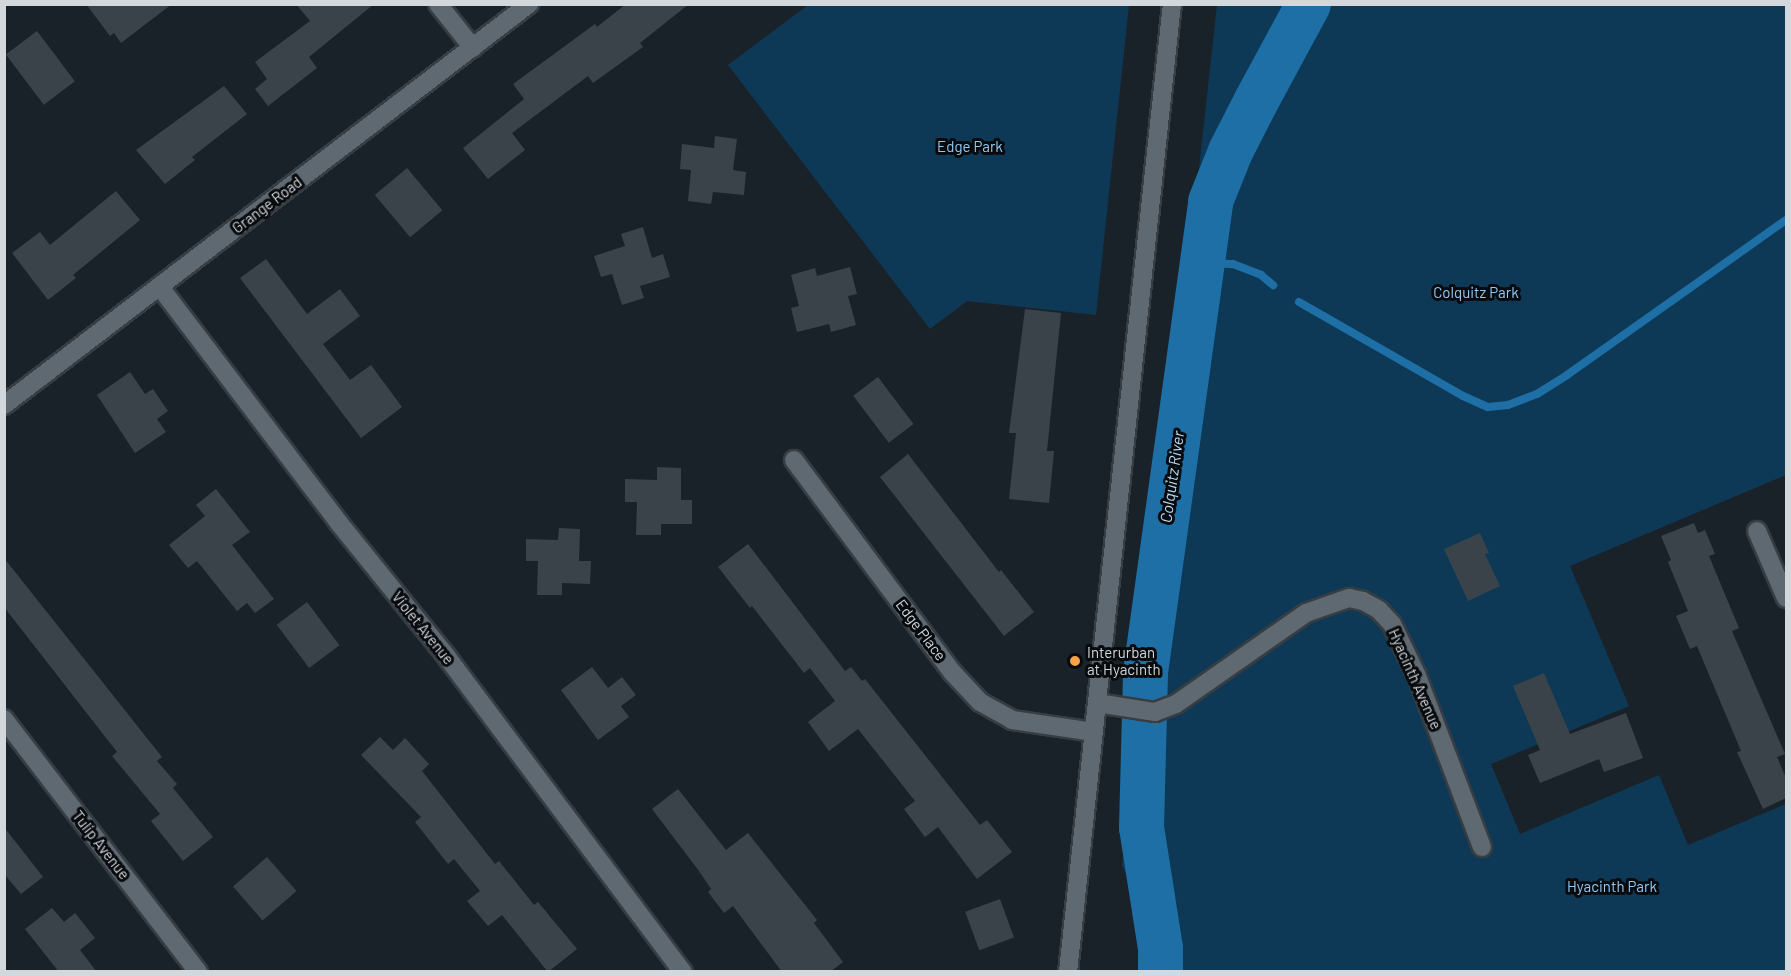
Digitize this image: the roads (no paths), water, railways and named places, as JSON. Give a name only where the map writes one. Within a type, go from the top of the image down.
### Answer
[{"type":"street","points":[[438,4],[472,48]]},
{"type":"street","name":"Grange Road","points":[[4,405],[530,4]]},
{"type":"street","points":[[1068,972],[1172,4]]},
{"type":"street","name":"Violet Avenue","points":[[160,287],[339,524],[447,657],[683,972]]},
{"type":"street","name":"Edge Place","points":[[794,460],[952,672],[980,702],[1012,720],[1094,732]]},
{"type":"street","points":[[1757,531],[1786,598]]},
{"type":"street","name":"Hyacinth Avenue","points":[[1097,703],[1155,711],[1176,704],[1306,613],[1349,598],[1363,601],[1379,610],[1397,635],[1417,676],[1482,847]]},
{"type":"street","name":"Tulip Avenue","points":[[4,719],[198,972]]},
{"type":"waterway","name":"Colquitz River","points":[[1160,972],[1160,948],[1141,827],[1145,672],[1210,201],[1230,151],[1308,4]]},
{"type":"waterway","points":[[1299,302],[1463,396],[1488,407],[1508,405],[1537,394],[1567,375],[1786,220]]},
{"type":"waterway","points":[[1202,262],[1233,264],[1261,275],[1273,285]]},
{"type":"place","name":"Interurban at Hyacinth","points":[[1075,661]]},
{"type":"park label","name":"Edge Park","points":[[970,147]]},
{"type":"park label","name":"Colquitz Park","points":[[1476,293]]},
{"type":"park label","name":"Hyacinth Park","points":[[1612,887]]}]
